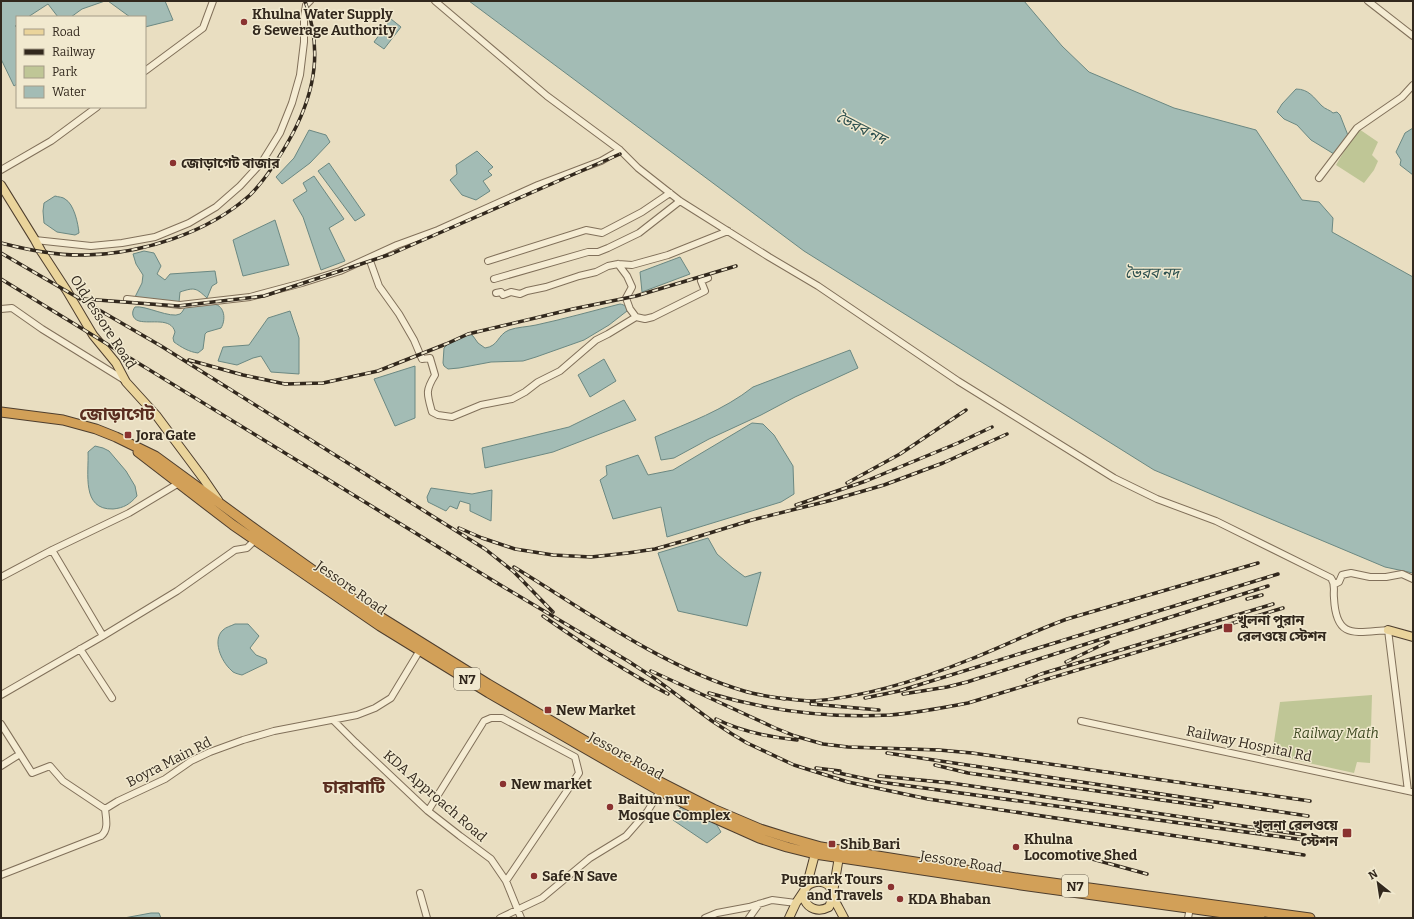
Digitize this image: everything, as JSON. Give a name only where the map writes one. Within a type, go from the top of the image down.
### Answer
[{"type":"highway","name":"Jessore Road","points":[[1,412],[63,420],[96,429],[154,456],[385,620],[488,684],[621,762],[713,809],[760,829],[840,853]]},
{"type":"highway","name":"Jessore Road","points":[[126,442],[233,525],[380,626],[583,747],[660,791],[712,817],[760,838],[815,854],[840,853]]},
{"type":"highway","name":"N7","points":[[840,853],[1023,879],[1260,918]]},
{"type":"highway","name":"N7","points":[[1189,906],[1310,918]]},
{"type":"main road","name":"Old Jessore Road","points":[[1,185],[41,252],[67,290],[93,335],[116,363],[126,382],[156,414],[203,478],[233,525]]},
{"type":"main road","points":[[1388,630],[1413,632]]},
{"type":"main road","points":[[1388,630],[1413,637]]},
{"type":"main road","points":[[811,918],[820,911],[829,907],[833,900],[840,853]]},
{"type":"main road","points":[[815,854],[803,898],[806,906],[810,909],[820,911],[829,918]]},
{"type":"main road","points":[[789,918],[796,903],[805,890],[812,883],[820,882],[828,885],[844,918]]},
{"type":"street","points":[[146,70],[203,28],[213,1]]},
{"type":"street","points":[[35,240],[90,246],[122,243],[155,237],[189,223],[221,203],[240,186],[262,162],[280,133],[292,104],[300,75],[304,42],[304,17],[306,5],[310,1]]},
{"type":"street","points":[[435,1],[547,96],[620,150],[638,168],[680,201],[860,313],[958,381],[1003,410],[1114,478],[1157,499],[1216,521],[1331,578],[1335,584],[1334,598],[1336,614],[1343,628],[1353,632],[1388,630],[1411,792]]},
{"type":"street","points":[[1368,1],[1413,36]]},
{"type":"street","points":[[1319,178],[1358,128],[1402,97],[1413,85]]},
{"type":"street","points":[[1,170],[51,141],[96,108]]},
{"type":"street","points":[[127,299],[180,305],[250,297],[340,271],[398,245],[438,230],[538,185],[601,161],[620,150]]},
{"type":"street","points":[[488,261],[572,233],[586,230],[602,233],[642,212],[670,193]]},
{"type":"street","points":[[494,279],[588,252],[598,252],[617,245],[639,233],[680,201]]},
{"type":"street","points":[[496,293],[501,292],[504,295],[511,292],[520,294],[618,264],[632,265],[668,255],[728,231]]},
{"type":"street","points":[[369,258],[379,286],[399,314],[414,340],[422,359],[430,358],[434,375],[427,387],[428,400],[432,412],[438,415],[452,417],[481,405],[505,401],[518,396],[538,382],[560,371],[596,340],[636,317]]},
{"type":"street","points":[[618,264],[627,276],[632,287],[626,298],[630,309],[636,317],[645,320],[654,317],[705,291],[701,281],[708,278]]},
{"type":"street","points":[[1,310],[12,308],[42,329],[126,382]]},
{"type":"street","points":[[1,577],[52,550],[129,513],[179,484]]},
{"type":"street","points":[[1,695],[177,591],[235,550],[247,548],[255,540]]},
{"type":"street","points":[[52,550],[103,636]]},
{"type":"street","points":[[1335,584],[1339,582],[1342,575],[1351,573],[1370,578],[1402,574],[1413,579]]},
{"type":"street","points":[[80,649],[112,698]]},
{"type":"street","name":"Boyra Main Rd","points":[[105,809],[118,801],[165,779],[191,761],[210,752],[274,731],[333,720],[363,713],[375,708],[391,698],[420,650]]},
{"type":"street","points":[[428,811],[484,721],[491,718],[502,718],[575,757],[579,774],[506,881]]},
{"type":"street","name":"KDA Approach Road","points":[[333,720],[428,811],[491,859],[506,881],[521,918]]},
{"type":"street","name":"Railway Hospital Rd","points":[[1080,721],[1339,775],[1411,792]]},
{"type":"street","points":[[1,724],[32,773],[50,766],[63,781],[105,809],[106,830],[105,833],[1,875]]},
{"type":"street","points":[[575,757],[583,747]]},
{"type":"street","points":[[1,766],[20,754]]},
{"type":"street","points":[[500,918],[542,898],[590,858],[626,836],[648,812],[660,791]]},
{"type":"street","points":[[420,893],[427,918]]},
{"type":"street","points":[[705,918],[717,913],[772,900],[796,903]]},
{"type":"street","points":[[749,918],[760,904]]},
{"type":"street","points":[[1188,918],[1189,906]]},
{"type":"green space","points":[[1359,129],[1378,142],[1372,155],[1378,161],[1374,170],[1364,183],[1336,165]]},
{"type":"green space","name":"Railway Math","points":[[1372,695],[1370,763],[1357,762],[1354,773],[1272,755],[1280,702]]},
{"type":"water","points":[[1,1],[105,1],[82,9],[72,16],[57,16],[48,4],[30,16],[16,16],[16,85],[14,86],[1,59]]},
{"type":"water","points":[[108,1],[165,1],[173,20],[146,27],[146,16],[129,16]]},
{"type":"water","name":"ভৈরব নদ","points":[[469,1],[1024,1],[1062,46],[1089,72],[1174,108],[1256,130],[1302,200],[1319,202],[1333,218],[1332,232],[1413,277],[1413,573],[1385,567],[1154,470],[804,251]]},
{"type":"water","points":[[391,19],[401,27],[384,49],[374,42]]},
{"type":"water","points":[[1296,89],[1301,89],[1308,92],[1323,107],[1333,113],[1337,112],[1340,115],[1349,138],[1334,154],[1311,140],[1297,125],[1284,119],[1277,112],[1282,104]]},
{"type":"water","points":[[1413,128],[1413,175],[1400,165],[1401,160],[1396,152],[1405,133]]},
{"type":"water","points":[[309,130],[326,135],[330,142],[310,163],[282,184],[276,177],[294,158]]},
{"type":"water","points":[[477,151],[493,167],[488,171],[492,175],[483,181],[490,191],[476,200],[462,195],[450,180],[457,174],[456,165]]},
{"type":"water","points":[[329,163],[365,215],[355,221],[318,171]]},
{"type":"water","points":[[314,176],[344,219],[329,228],[345,261],[321,270],[303,217],[293,200],[307,191],[303,183]]},
{"type":"water","points":[[55,196],[64,198],[71,205],[77,219],[79,233],[75,235],[57,232],[44,223],[44,203]]},
{"type":"water","points":[[275,220],[289,265],[243,276],[233,240]]},
{"type":"water","points":[[144,251],[154,253],[161,266],[157,274],[165,280],[170,274],[215,271],[217,283],[212,286],[207,298],[195,289],[180,292],[179,302],[135,297],[142,283],[143,275],[136,264],[133,254]]},
{"type":"water","points":[[680,257],[690,274],[642,292],[640,272]]},
{"type":"water","points":[[214,304],[220,307],[224,314],[223,325],[221,328],[205,334],[203,349],[198,353],[188,350],[174,342],[173,338],[175,332],[173,327],[169,324],[139,321],[135,319],[133,315],[135,307],[176,315],[180,314],[186,306]]},
{"type":"water","points":[[620,304],[625,306],[627,311],[609,325],[584,340],[536,357],[523,361],[491,362],[459,368],[448,369],[444,366],[444,348],[447,345],[470,334],[485,348],[490,347],[496,343],[505,332],[515,328],[533,326]]},
{"type":"water","points":[[290,311],[299,338],[299,374],[271,372],[261,356],[237,365],[218,361],[223,347],[249,345],[268,318]]},
{"type":"water","points":[[850,350],[858,368],[709,439],[674,458],[661,460],[655,437],[730,403],[753,387]]},
{"type":"water","points":[[604,359],[616,381],[590,397],[578,375]]},
{"type":"water","points":[[415,366],[415,418],[395,426],[374,379]]},
{"type":"water","points":[[624,400],[636,420],[553,452],[485,468],[482,448],[569,427]]},
{"type":"water","points":[[752,423],[763,424],[774,435],[793,466],[794,494],[781,502],[667,537],[661,507],[613,519],[600,480],[607,475],[606,466],[638,455],[648,475],[673,470]]},
{"type":"water","points":[[95,446],[109,451],[126,471],[135,486],[137,496],[132,501],[120,508],[103,508],[91,497],[88,480],[88,452]]},
{"type":"water","points":[[431,488],[472,494],[492,490],[491,521],[470,511],[470,504],[460,501],[457,509],[450,506],[446,511],[428,502],[427,497]]},
{"type":"water","points":[[708,538],[717,554],[745,577],[761,572],[747,626],[678,611],[658,553]]},
{"type":"water","points":[[235,624],[248,624],[259,636],[250,648],[256,655],[266,659],[267,663],[242,675],[233,672],[227,666],[221,656],[218,645],[218,639],[223,630]]},
{"type":"water","points":[[683,803],[712,817],[721,832],[707,843],[673,820]]},
{"type":"water","points":[[159,913],[161,918],[124,918]]},
{"type":"railway","points":[[1,243],[64,255],[106,254],[128,251],[151,246],[194,230],[214,220],[250,195],[274,166],[293,133],[307,100],[314,68],[315,52],[314,35],[305,1]]},
{"type":"railway","points":[[84,299],[178,306],[264,296],[391,254],[620,154]]},
{"type":"railway","points":[[1,253],[161,346],[485,549],[514,572],[553,612]]},
{"type":"railway","points":[[189,360],[243,375],[285,384],[323,383],[378,371],[468,334],[573,309],[636,296],[736,266]]},
{"type":"railway","points":[[1,279],[497,583],[628,661],[732,734],[747,743],[794,765],[848,782],[928,799],[1304,855]]},
{"type":"railway","points":[[847,483],[900,454],[966,410]]},
{"type":"railway","points":[[796,505],[866,481],[958,443],[992,427]]},
{"type":"railway","points":[[459,528],[482,538],[515,549],[553,555],[591,557],[655,549],[752,520],[884,485],[943,463],[1007,434]]},
{"type":"railway","points":[[780,698],[813,701],[833,699],[854,696],[894,686],[983,654],[1067,619],[1258,563]]},
{"type":"railway","points":[[514,567],[597,619],[684,668],[714,681],[744,691],[785,699]]},
{"type":"railway","points":[[865,698],[899,691],[1278,574]]},
{"type":"railway","points":[[903,694],[947,687],[967,682],[1268,586]]},
{"type":"railway","points":[[1247,599],[1262,595]]},
{"type":"railway","points":[[1027,680],[1041,674],[1273,604]]},
{"type":"railway","points":[[709,693],[776,709],[821,714],[867,716],[919,712],[968,703],[1283,608]]},
{"type":"railway","points":[[543,616],[604,657],[668,694]]},
{"type":"railway","points":[[1066,662],[1108,642]]},
{"type":"railway","points":[[651,671],[775,728],[795,736],[823,744],[848,747],[939,750],[972,753],[1310,801]]},
{"type":"railway","points":[[811,704],[879,710]]},
{"type":"railway","points":[[716,719],[726,724],[755,733],[797,740]]},
{"type":"railway","points":[[887,753],[1308,816]]},
{"type":"railway","points":[[935,765],[968,773],[1212,807]]},
{"type":"railway","points":[[816,768],[840,771]]},
{"type":"railway","points":[[834,772],[880,782],[1304,840]]},
{"type":"railway","points":[[879,776],[951,783],[1305,835]]},
{"type":"railway","points":[[1085,857],[1147,874]]},
{"type":"place","name":"Khulna Water Supply & Sewerage Authority","points":[[244,22]]},
{"type":"place","name":"জোড়াগেট বাজার","points":[[173,163]]},
{"type":"place","name":"Jora Gate","points":[[128,435]]},
{"type":"place","name":"খুলনা পুরান রেলওয়ে স্টেশন","points":[[1228,628]]},
{"type":"place","name":"New Market","points":[[548,710]]},
{"type":"place","name":"New market","points":[[503,784]]},
{"type":"place","name":"Baitun nur Mosque Complex","points":[[610,807]]},
{"type":"place","name":"খুলনা রেলওয়ে স্টেশন","points":[[1347,833]]},
{"type":"place","name":"Shib Bari","points":[[832,844]]},
{"type":"place","name":"Khulna Locomotive Shed","points":[[1016,847]]},
{"type":"place","name":"Safe N Save","points":[[534,876]]},
{"type":"place","name":"Pugmark Tours and Travels","points":[[891,887]]},
{"type":"place","name":"KDA Bhaban","points":[[900,899]]},
{"type":"district","name":"জোড়াগেট","points":[[117,414]]},
{"type":"district","name":"চারাবাটি","points":[[354,787]]}]
